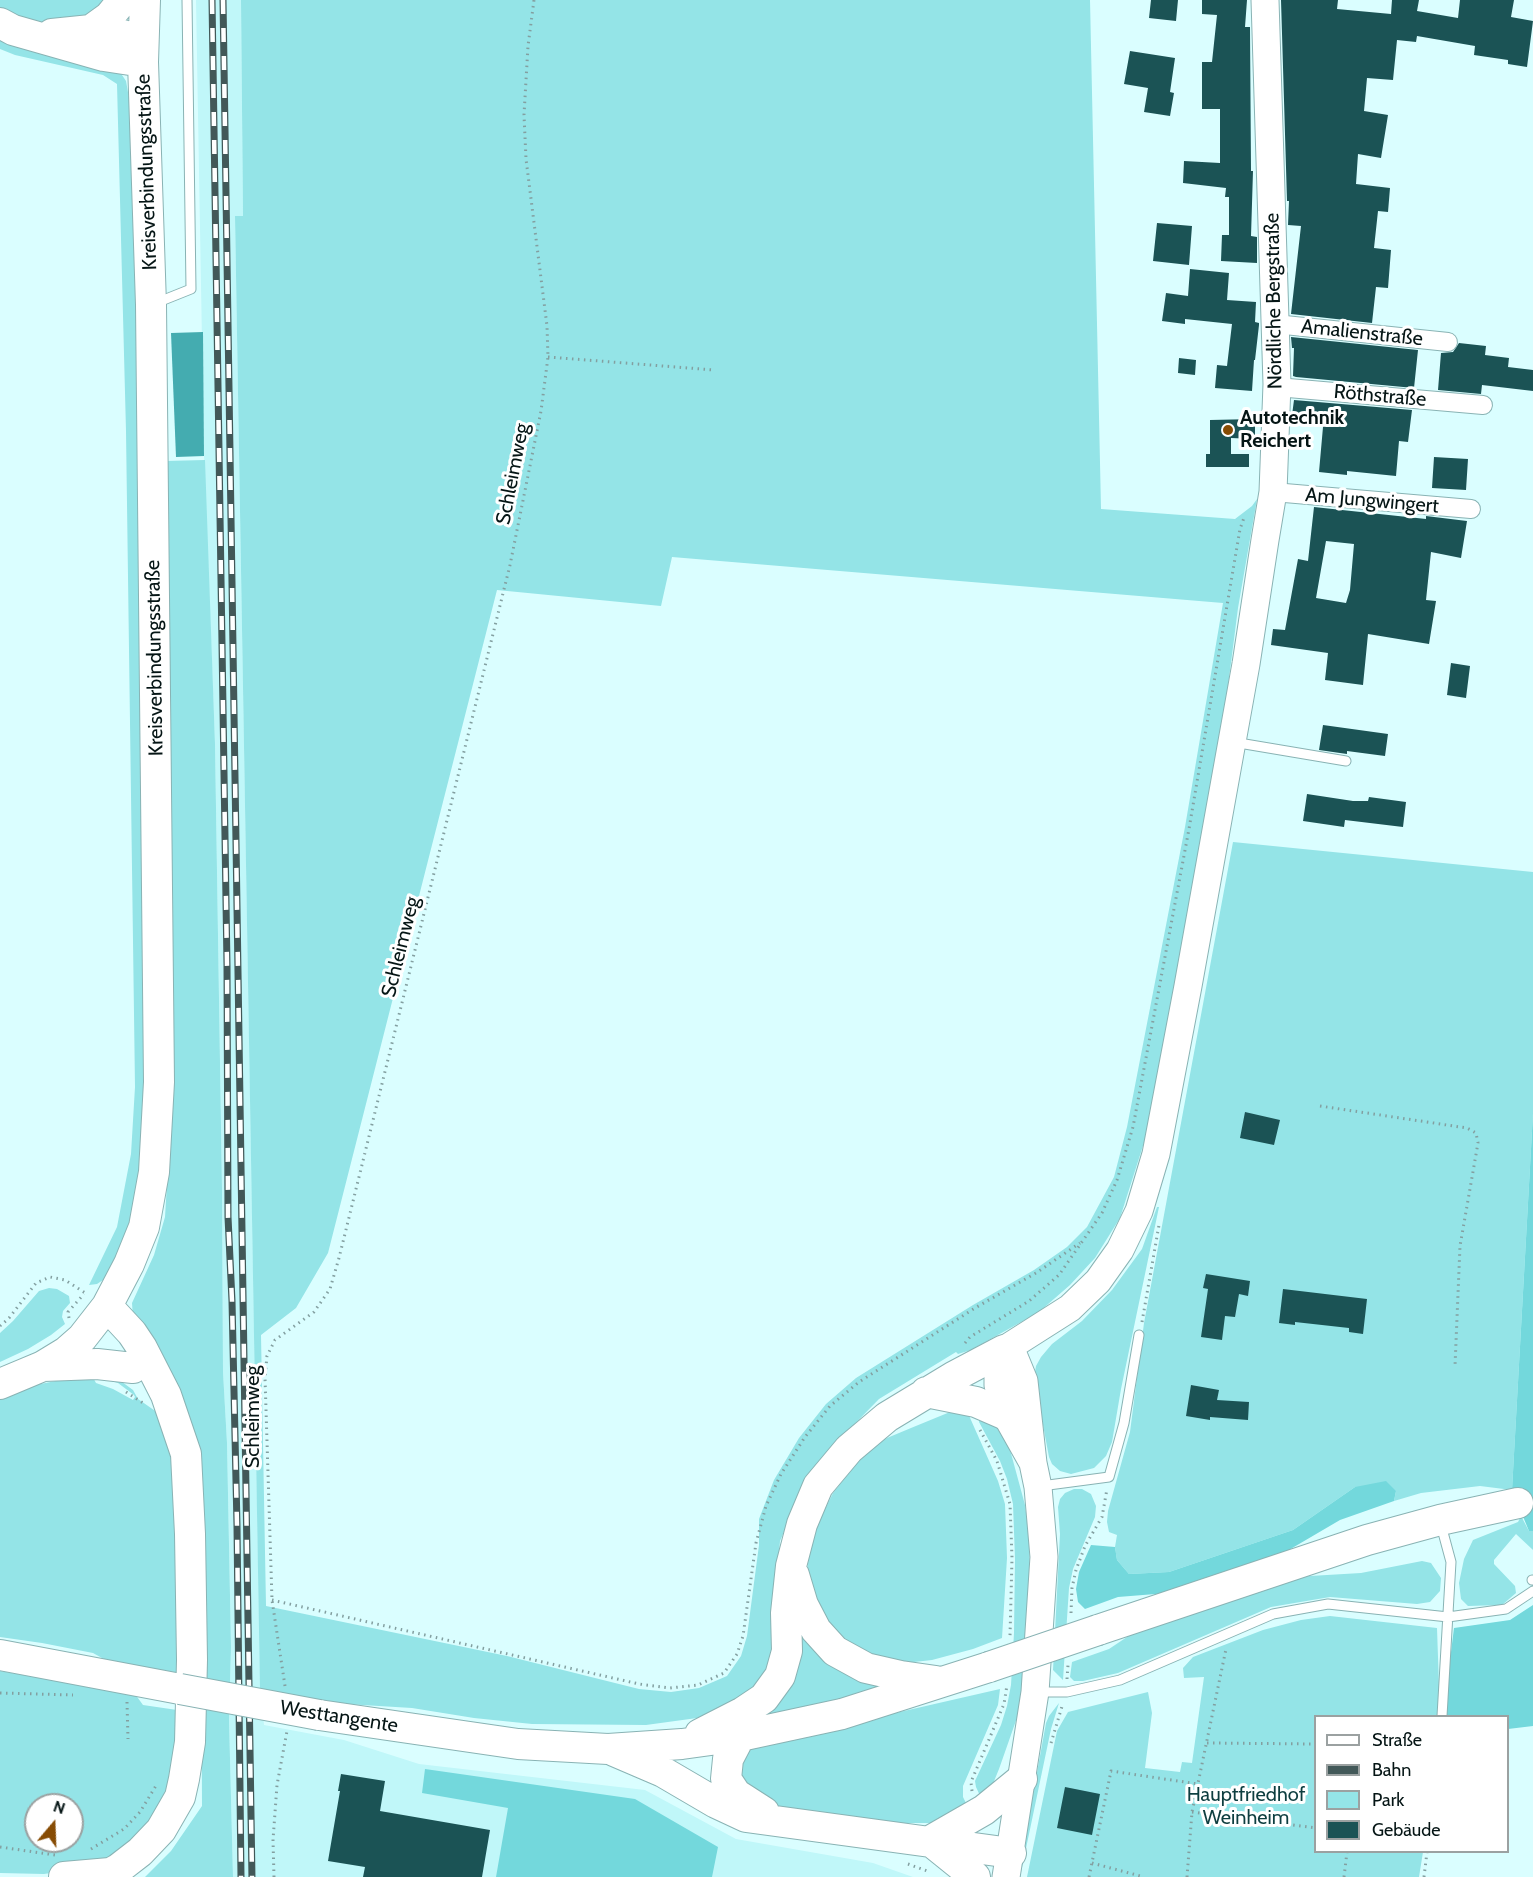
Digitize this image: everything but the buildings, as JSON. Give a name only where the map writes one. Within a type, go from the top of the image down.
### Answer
[{"type":"main road","points":[[91,30],[109,17],[123,0]]},
{"type":"main road","name":"Kreisverbindungsstraße","points":[[43,1366],[66,1352],[82,1338],[96,1299],[129,1264],[144,1227],[154,1172],[159,1082],[151,305],[143,51],[145,0]]},
{"type":"main road","name":"Nördliche Bergstraße","points":[[1007,1348],[1070,1308],[1098,1281],[1120,1250],[1139,1211],[1156,1154],[1246,664],[1273,492],[1277,387],[1265,0]]},
{"type":"main road","points":[[0,23],[13,30],[104,56],[143,51]]},
{"type":"main road","points":[[37,36],[91,30],[122,33],[143,51]]},
{"type":"main road","points":[[0,1369],[34,1353],[73,1326],[96,1299]]},
{"type":"main road","points":[[96,1299],[105,1329],[129,1380]]},
{"type":"main road","points":[[63,1866],[112,1875],[140,1852],[161,1830],[173,1812],[184,1779],[190,1742],[192,1660],[186,1454],[155,1399],[142,1348],[132,1333],[96,1299]]},
{"type":"main road","points":[[682,1744],[743,1712],[764,1698],[780,1676],[787,1651],[786,1613],[791,1566],[802,1524],[818,1486],[849,1449],[887,1417],[926,1392],[1007,1348]]},
{"type":"main road","points":[[1007,1348],[998,1369],[998,1385],[1006,1415],[1036,1474]]},
{"type":"main road","points":[[608,1749],[676,1778],[746,1817],[930,1841],[1008,1865],[1035,1692],[1044,1557],[1024,1381],[1007,1348]]},
{"type":"main road","points":[[0,1384],[43,1366],[97,1364],[129,1380],[155,1399]]},
{"type":"main road","points":[[926,1392],[976,1402],[1006,1415]]},
{"type":"main road","name":"Westtangente","points":[[0,1655],[319,1715],[518,1744],[608,1749],[682,1744],[740,1736],[842,1714],[944,1682],[999,1672],[1098,1630],[1367,1540],[1440,1520],[1518,1503]]},
{"type":"main road","points":[[791,1566],[803,1605],[816,1630],[835,1651],[866,1668],[901,1677],[944,1682]]},
{"type":"main road","points":[[740,1736],[728,1759],[726,1779],[736,1794],[777,1820]]},
{"type":"main road","points":[[930,1841],[984,1810],[1022,1779]]},
{"type":"main road","points":[[930,1841],[975,1877]]},
{"type":"street","name":"Amalienstraße","points":[[1275,324],[1449,342]]},
{"type":"street","name":"Röthstraße","points":[[1277,387],[1483,405]]},
{"type":"street","name":"Am Jungwingert","points":[[1273,492],[1471,509]]},
{"type":"lane","points":[[151,305],[191,289],[187,0]]},
{"type":"lane","points":[[1231,742],[1346,761]]},
{"type":"lane","points":[[1036,1474],[1108,1478],[1124,1423],[1139,1335]]},
{"type":"lane","points":[[1440,1520],[1451,1562],[1442,1715]]},
{"type":"lane","points":[[1035,1692],[1066,1692],[1120,1680],[1273,1614],[1328,1604],[1448,1617],[1506,1609],[1533,1591]]},
{"type":"path","name":"Schleimweg","points":[[286,1691],[272,1600],[265,1378],[267,1356],[275,1340],[314,1312],[330,1289],[339,1258],[510,565],[541,411],[548,357],[547,326],[526,159],[524,115],[528,46],[534,0]]},
{"type":"path","points":[[548,357],[714,370]]},
{"type":"path","points":[[968,1368],[961,1355],[962,1348],[970,1337],[1029,1301],[1059,1275],[1102,1213],[1117,1180],[1132,1127],[1189,829],[1240,529],[1246,512]]},
{"type":"path","points":[[1320,1106],[1467,1128],[1476,1133],[1478,1143],[1460,1246],[1455,1366]]},
{"type":"path","points":[[1139,1335],[1159,1222]]},
{"type":"path","points":[[272,1600],[639,1684],[670,1688],[698,1685],[724,1672],[737,1654],[743,1636],[756,1543],[766,1506],[781,1474],[805,1437],[830,1406],[859,1382],[965,1314],[1036,1273],[1083,1240]]},
{"type":"path","points":[[0,1326],[36,1283],[50,1277],[65,1280],[96,1299]]},
{"type":"path","points":[[73,1326],[68,1312],[96,1299]]},
{"type":"path","points":[[129,1380],[155,1399]]},
{"type":"path","points":[[976,1402],[973,1417],[997,1461],[1010,1504],[1012,1558],[1010,1641]]},
{"type":"path","points":[[1071,1614],[1072,1588],[1076,1570],[1085,1546],[1102,1517],[1108,1478]]},
{"type":"path","points":[[1187,1877],[1192,1812],[1226,1651],[1222,1637]]},
{"type":"path","points":[[1050,1752],[1054,1729],[1066,1692],[1068,1664]]},
{"type":"path","points":[[984,1810],[972,1793],[971,1782],[1004,1704],[999,1672]]},
{"type":"path","points":[[126,1697],[128,1740]]},
{"type":"path","points":[[274,1877],[273,1840],[277,1785],[287,1721]]},
{"type":"path","points":[[1207,1743],[1314,1744]]},
{"type":"path","points":[[1089,1877],[1111,1771],[1198,1784]]},
{"type":"path","points":[[87,1850],[95,1848],[124,1829],[140,1812],[157,1784]]},
{"type":"path","points":[[1192,1812],[1314,1828]]},
{"type":"path","points":[[0,1847],[63,1866]]},
{"type":"path","points":[[1344,1877],[1347,1853]]},
{"type":"path","points":[[1424,1877],[1428,1853]]},
{"type":"path","points":[[902,1862],[932,1873]]},
{"type":"path","points":[[1092,1863],[1144,1877]]},
{"type":"shaded area","points":[[196,0],[241,0],[243,216],[235,217],[260,1678],[264,1725],[344,1740],[419,1764],[645,1790],[736,1839],[873,1863],[913,1877],[233,1877],[229,1719],[231,1647],[227,1443],[223,1372],[215,744],[204,456]]},
{"type":"shaded area","points":[[203,332],[204,456],[176,457],[171,333]]},
{"type":"shaded area","points":[[1533,1113],[1533,1531],[1529,1531],[1512,1490]]},
{"type":"shaded area","points":[[1386,1481],[1396,1491],[1394,1501],[1340,1520],[1282,1554],[1168,1593],[1118,1597],[1085,1609],[1078,1602],[1076,1589],[1079,1572],[1091,1545],[1115,1547],[1117,1560],[1129,1574],[1169,1572],[1293,1530],[1355,1487]]},
{"type":"shaded area","points":[[1533,1605],[1533,1726],[1509,1729],[1509,1715],[1443,1715],[1454,1628],[1510,1620]]},
{"type":"shaded area","points":[[425,1769],[635,1799],[718,1847],[712,1877],[496,1877],[508,1808],[422,1793]]},
{"type":"green space","points":[[0,0],[110,0],[107,5],[75,20],[53,25],[30,23],[0,10]]},
{"type":"green space","points":[[241,0],[1090,0],[1101,509],[1235,519],[1252,506],[1257,499],[1204,830],[1148,1130],[1120,1218],[1095,1258],[1070,1285],[1039,1312],[971,1350],[958,1354],[956,1352],[879,1399],[837,1442],[803,1488],[780,1541],[777,1575],[779,1632],[769,1677],[734,1707],[697,1718],[646,1725],[532,1724],[412,1708],[346,1704],[260,1689],[235,216],[243,216]],"holes":[[[672,557],[1223,603],[1185,827],[1127,1127],[1114,1177],[1087,1227],[1067,1247],[1034,1270],[856,1378],[826,1404],[799,1438],[774,1480],[759,1519],[759,1545],[747,1636],[741,1656],[727,1676],[699,1688],[671,1692],[639,1689],[507,1656],[266,1606],[261,1335],[296,1308],[328,1253],[497,590],[661,606]]]},
{"type":"green space","points":[[0,38],[118,69],[126,81],[129,98],[140,429],[147,1086],[137,1193],[127,1230],[115,1263],[103,1280],[89,1285],[117,1227],[131,1154],[135,1087],[126,431],[117,84],[103,75],[15,55],[0,49]]},
{"type":"green space","points":[[205,460],[215,744],[223,1372],[227,1443],[231,1647],[229,1719],[233,1877],[145,1877],[171,1851],[202,1806],[201,1585],[196,1449],[133,1318],[132,1303],[154,1255],[165,1217],[169,1151],[165,461]]},
{"type":"green space","points":[[1233,842],[1533,872],[1533,1113],[1512,1490],[1480,1486],[1421,1493],[1394,1501],[1396,1491],[1355,1487],[1293,1530],[1169,1572],[1129,1574],[1117,1560],[1115,1547],[1117,1535],[1109,1532],[1108,1511],[1130,1432],[1144,1323]]},
{"type":"green space","points":[[1157,1207],[1159,1207],[1112,1442],[1106,1456],[1094,1468],[1071,1474],[1060,1471],[1052,1464],[1049,1457],[1034,1377],[1036,1366],[1052,1344],[1082,1321],[1112,1290],[1142,1249]]},
{"type":"green space","points":[[49,1288],[57,1289],[69,1296],[70,1303],[63,1311],[62,1317],[65,1324],[28,1349],[0,1362],[0,1333],[39,1291]]},
{"type":"green space","points":[[91,1374],[96,1383],[133,1400],[134,1395],[118,1383],[105,1379],[118,1379],[133,1390],[138,1399],[174,1424],[186,1674],[150,1668],[149,1671],[111,1663],[93,1653],[0,1637],[0,1392]]},
{"type":"green space","points":[[967,1411],[998,1481],[1005,1504],[1007,1558],[1002,1638],[932,1660],[896,1664],[866,1658],[819,1618],[807,1572],[811,1537],[833,1493],[866,1452],[887,1438],[950,1412]]},
{"type":"green space","points":[[979,1415],[993,1422],[1009,1446],[1025,1505],[1030,1574],[1026,1678],[1019,1712],[990,1791],[982,1800],[975,1781],[1001,1725],[1011,1685],[1015,1559],[1013,1504],[1007,1479],[979,1422]]},
{"type":"green space","points":[[1074,1489],[1082,1489],[1091,1494],[1096,1506],[1095,1517],[1073,1569],[1069,1588],[1063,1680],[1053,1670],[1060,1534],[1058,1507],[1065,1493]]},
{"type":"green space","points":[[1521,1516],[1529,1531],[1533,1531],[1533,1550],[1516,1534],[1494,1560],[1494,1564],[1515,1586],[1516,1593],[1502,1605],[1468,1606],[1461,1599],[1459,1583],[1464,1559],[1473,1540],[1518,1522]]},
{"type":"green space","points":[[1422,1561],[1431,1563],[1441,1578],[1440,1591],[1430,1602],[1417,1604],[1330,1597],[1271,1607],[1118,1673],[1083,1681],[1074,1681],[1070,1677],[1072,1662],[1109,1649],[1133,1633],[1293,1577],[1361,1573]]},
{"type":"green space","name":"Hauptfriedhof Weinheim","points":[[1330,1616],[1437,1628],[1440,1715],[1314,1715],[1314,1853],[1423,1853],[1419,1877],[1027,1877],[1057,1731],[1068,1712],[1148,1692],[1152,1713],[1145,1768],[1180,1772],[1182,1762],[1192,1763],[1204,1677],[1184,1678],[1183,1668],[1193,1657],[1263,1630],[1301,1620]]},
{"type":"green space","points":[[804,1627],[903,1683],[877,1693],[745,1720]]},
{"type":"green space","points":[[0,1671],[135,1694],[143,1705],[177,1710],[175,1767],[163,1796],[147,1824],[112,1857],[90,1867],[44,1874],[0,1873]]},
{"type":"green space","points":[[1000,1689],[998,1705],[963,1786],[963,1797],[970,1811],[940,1823],[894,1823],[775,1809],[738,1783],[743,1754],[760,1744]]},
{"type":"green space","points":[[1059,1703],[1051,1729],[1020,1877],[1018,1877],[1046,1723]]},
{"type":"railway","points":[[212,0],[227,965],[228,1217],[237,1526],[241,1877]]},
{"type":"railway","points":[[223,0],[252,1877]]},
{"type":"place","name":"Autotechnik Reichert","points":[[1228,430]]}]
